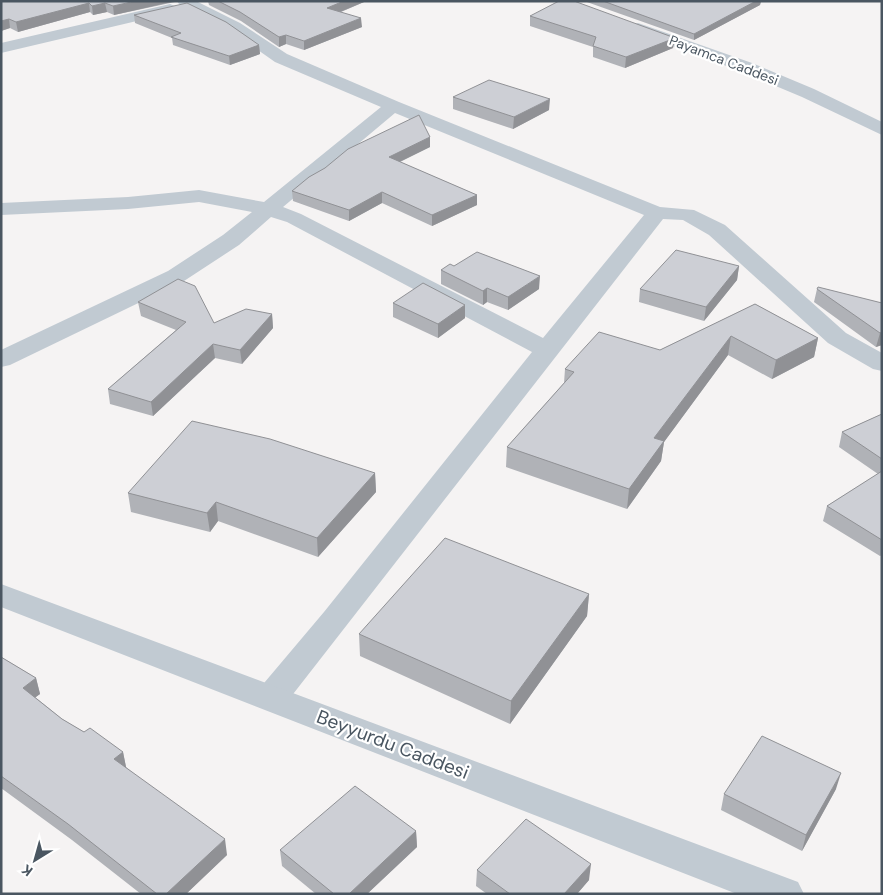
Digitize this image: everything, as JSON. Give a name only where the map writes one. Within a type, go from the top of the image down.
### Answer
[{"type":"street","points":[[1,48],[193,2],[234,26],[281,58],[393,106],[657,213],[687,214],[717,230],[837,338],[882,364]]},
{"type":"street","name":"Payamca Caddesi","points":[[627,24],[808,93],[882,128]]},
{"type":"street","points":[[1,360],[176,276],[231,240],[393,106]]},
{"type":"street","points":[[1,209],[128,203],[199,196],[268,210],[294,218],[547,350]]},
{"type":"street","points":[[271,698],[335,620],[657,213]]},
{"type":"street","name":"Beyyurdu Caddesi","points":[[1,595],[784,894]]},
{"type":"building","points":[[1,1],[136,1],[113,6],[105,3],[92,6],[89,3],[16,22],[9,19],[1,21]]},
{"type":"building","points":[[218,1],[344,1],[327,8],[361,18],[304,41],[286,35],[279,37],[240,12]]},
{"type":"building","points":[[559,1],[574,1],[675,38],[626,57],[593,46],[596,37],[530,16]]},
{"type":"building","points":[[603,1],[756,1],[694,34]]},
{"type":"building","points":[[187,3],[226,22],[259,45],[229,56],[171,37],[181,33],[134,15]]},
{"type":"building","points":[[489,80],[550,99],[514,117],[453,97]]},
{"type":"building","points":[[419,115],[430,137],[389,157],[477,195],[432,215],[382,192],[349,210],[292,191],[348,149]]},
{"type":"building","points":[[676,250],[739,266],[706,307],[640,289]]},
{"type":"building","points":[[477,252],[540,276],[508,297],[487,288],[483,291],[441,270],[450,264],[454,266]]},
{"type":"building","points":[[178,279],[195,286],[214,323],[246,309],[272,314],[240,350],[213,344],[151,402],[108,389],[186,322],[138,302]]},
{"type":"building","points":[[423,283],[465,305],[438,324],[393,303]]},
{"type":"building","points":[[818,287],[882,303],[882,332],[880,333],[817,289]]},
{"type":"building","points":[[755,304],[818,338],[776,360],[731,336],[654,438],[664,441],[629,489],[507,447],[574,372],[565,369],[599,332],[660,350]]},
{"type":"building","points":[[882,414],[882,459],[842,432]]},
{"type":"building","points":[[192,421],[270,439],[375,473],[317,538],[216,502],[207,513],[128,493]]},
{"type":"building","points":[[882,471],[882,540],[827,506]]},
{"type":"building","points":[[445,538],[589,594],[511,701],[359,634]]},
{"type":"building","points":[[1,657],[36,678],[23,688],[62,719],[84,732],[90,728],[123,752],[114,759],[225,839],[166,894],[157,894],[68,824],[1,776]]},
{"type":"building","points":[[762,736],[841,773],[806,835],[724,794]]},
{"type":"building","points":[[355,786],[416,831],[349,894],[334,894],[280,850]]},
{"type":"building","points":[[526,819],[591,864],[564,894],[510,894],[477,870]]}]
